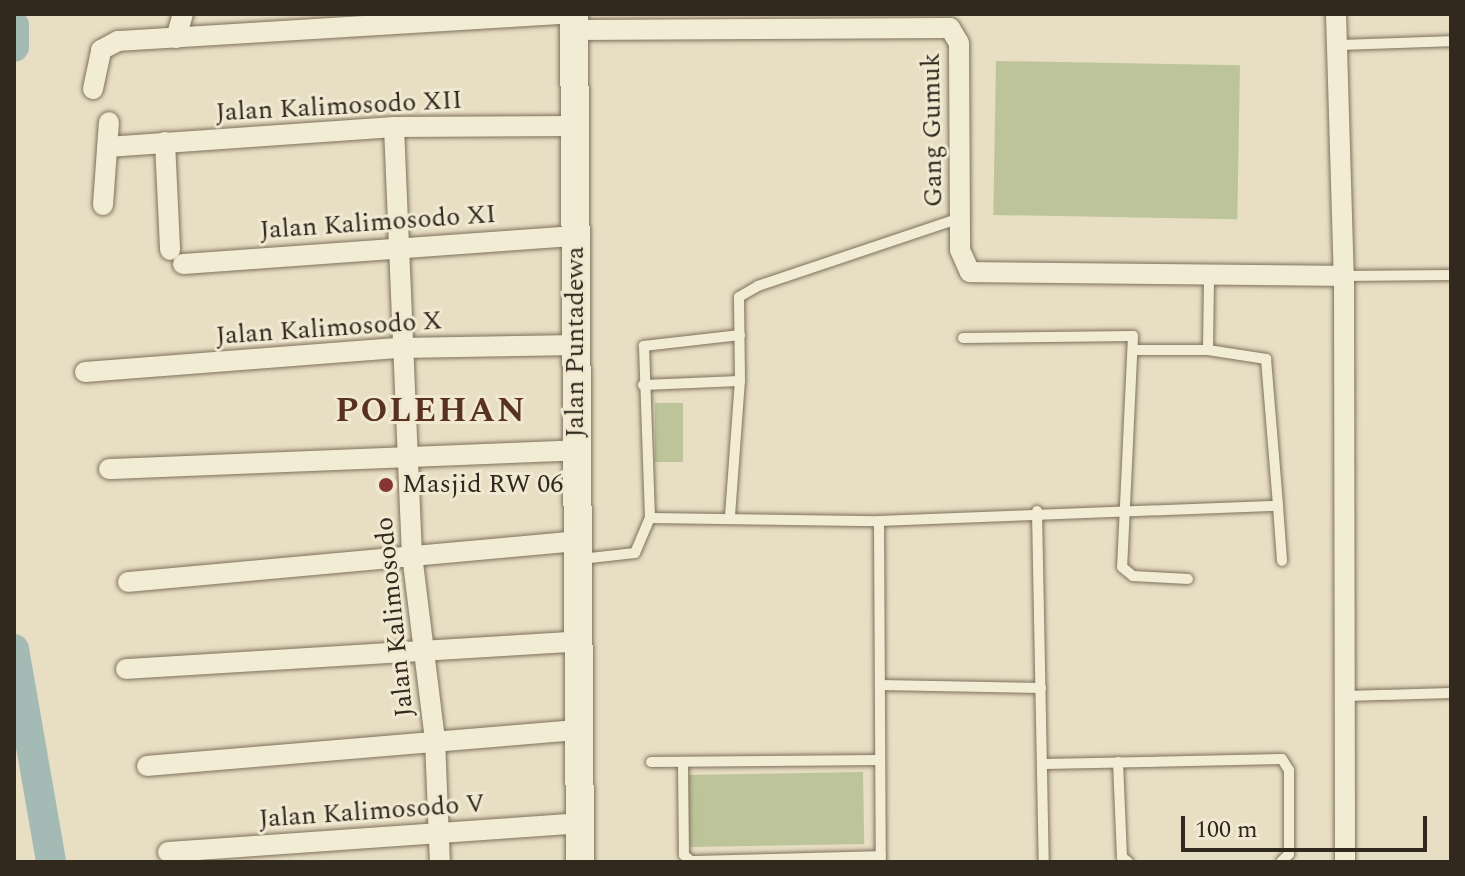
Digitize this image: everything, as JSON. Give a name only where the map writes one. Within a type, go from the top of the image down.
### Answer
[{"type":"street","points":[[176,38],[183,14]]},
{"type":"street","points":[[1336,14],[1344,276],[1342,589],[1347,696],[1345,862]]},
{"type":"street","points":[[93,89],[105,45],[176,38],[570,19]]},
{"type":"street","name":"Jalan Puntadewa","points":[[570,19],[575,126],[580,862]]},
{"type":"street","name":"Gang Gumuk","points":[[570,19],[950,28],[959,43],[962,259],[977,275],[1344,276]]},
{"type":"street","points":[[103,205],[109,122]]},
{"type":"street","name":"Jalan Kalimosodo XII","points":[[107,147],[394,127],[575,126]]},
{"type":"street","name":"Jalan Kalimosodo","points":[[394,127],[400,348],[412,555],[435,740],[440,862]]},
{"type":"street","name":"Jalan Kalimosodo XI","points":[[165,142],[176,257],[576,236]]},
{"type":"street","name":"Jalan Kalimosodo X","points":[[85,372],[400,348],[577,345]]},
{"type":"street","points":[[109,469],[575,450]]},
{"type":"street","points":[[128,582],[412,555],[578,550]]},
{"type":"street","points":[[126,669],[425,648],[579,641]]},
{"type":"street","points":[[147,766],[579,730]]},
{"type":"street","name":"Jalan Kalimosodo V","points":[[168,852],[580,823]]},
{"type":"lane","points":[[1338,45],[1451,41]]},
{"type":"lane","points":[[730,516],[740,381],[739,297],[747,290],[960,218]]},
{"type":"lane","points":[[1344,276],[1451,275]]},
{"type":"lane","points":[[1208,350],[1209,277]]},
{"type":"lane","points":[[578,550],[635,553],[650,518],[642,352],[651,342],[740,335]]},
{"type":"lane","points":[[963,338],[1131,335],[1134,350],[1125,571],[1188,579]]},
{"type":"lane","points":[[1134,350],[1208,350],[1270,363],[1282,561]]},
{"type":"lane","points":[[643,385],[740,381]]},
{"type":"lane","points":[[650,518],[730,516],[879,521],[1037,511],[1127,512],[1278,506]]},
{"type":"lane","points":[[1037,511],[1044,862]]},
{"type":"lane","points":[[683,764],[684,855],[691,861],[881,859],[879,521]]},
{"type":"lane","points":[[880,685],[1041,688]]},
{"type":"lane","points":[[1347,696],[1451,693]]},
{"type":"lane","points":[[1044,764],[1282,759],[1289,770],[1289,854],[1281,862]]},
{"type":"lane","points":[[651,762],[880,760]]},
{"type":"lane","points":[[1118,762],[1122,857],[1128,862]]},
{"type":"green space","points":[[996,61],[1240,65],[1237,219],[993,215]]},
{"type":"green space","points":[[655,403],[683,403],[683,462],[655,462]]},
{"type":"green space","points":[[863,772],[864,844],[689,847],[688,775]]},
{"type":"waterway","points":[[14,25],[14,47]]},
{"type":"waterway","points":[[14,649],[51,862]]},
{"type":"place","name":"Masjid RW 06","points":[[386,485]]},
{"type":"district","name":"POLEHAN","points":[[431,412]]}]
